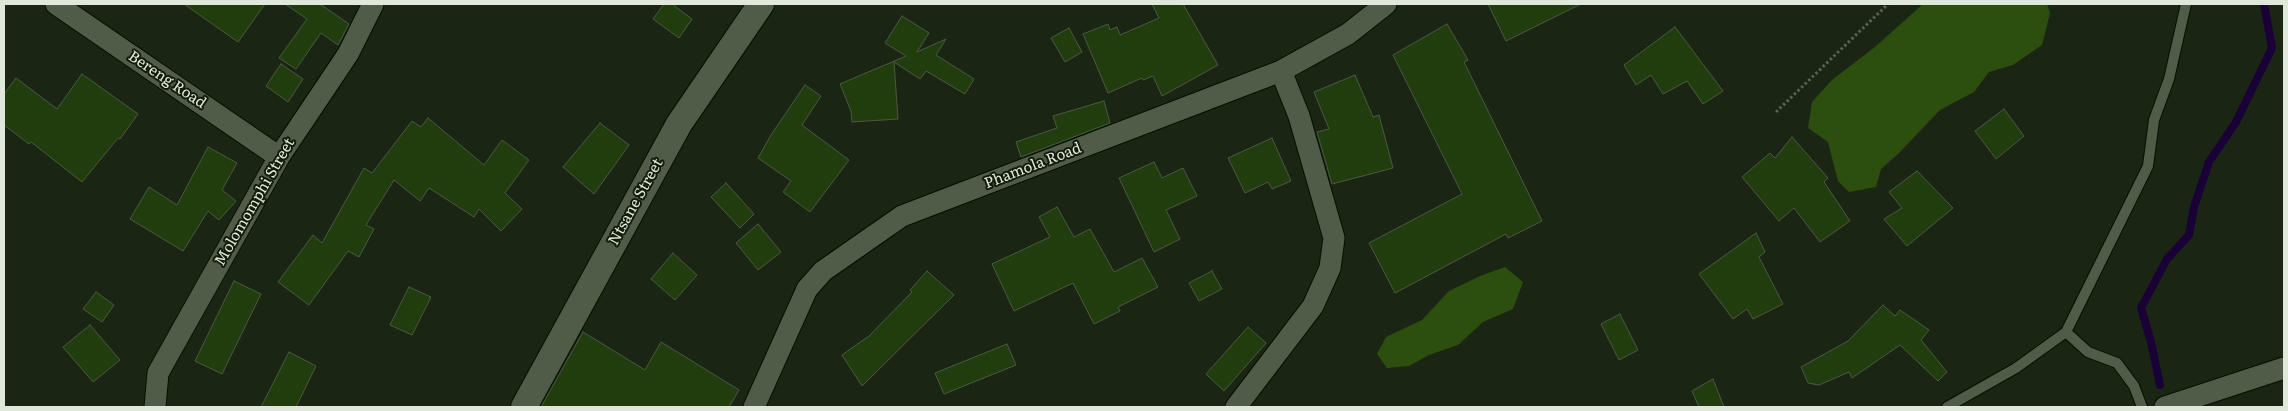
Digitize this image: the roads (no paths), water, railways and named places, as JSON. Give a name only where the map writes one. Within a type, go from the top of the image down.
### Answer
[{"type":"street","name":"Bereng Road","points":[[56,4],[279,157]]},
{"type":"street","name":"Molomomphi Street","points":[[155,407],[158,373],[279,157],[348,54],[373,4]]},
{"type":"street","name":"Ntsane Street","points":[[524,407],[679,124],[761,4]]},
{"type":"street","name":"Phamola Road","points":[[754,407],[807,289],[823,271],[902,216],[1281,71],[1348,34],[1386,4]]},
{"type":"street","points":[[1236,407],[1313,306],[1330,268],[1334,238],[1299,116],[1281,71]]},
{"type":"street","points":[[2165,407],[2284,368]]},
{"type":"lane","points":[[1947,407],[2016,368],[2066,332],[2148,166],[2154,120],[2169,79],[2186,4]]},
{"type":"lane","points":[[2066,332],[2088,352],[2117,363],[2134,386],[2142,407]]},
{"type":"waterway","points":[[2160,385],[2151,342],[2141,308],[2167,259],[2189,235],[2194,207],[2209,162],[2236,122],[2272,48],[2264,4]]}]
